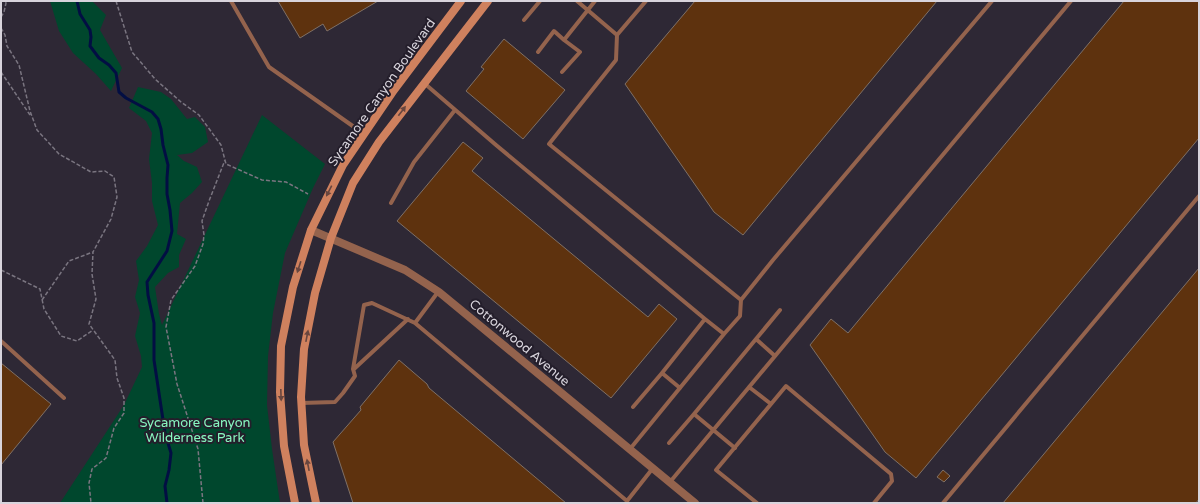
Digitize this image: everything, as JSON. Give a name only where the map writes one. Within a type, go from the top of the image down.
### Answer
[{"type":"main road","name":"Sycamore Canyon Boulevard","points":[[295,503],[284,446],[280,392],[281,346],[293,287],[311,230],[343,165],[394,90],[460,1]]},
{"type":"main road","name":"Sycamore Canyon Boulevard","points":[[316,503],[304,445],[301,403],[304,348],[315,293],[331,238],[353,183],[379,142],[488,1]]},
{"type":"street","name":"Cottonwood Avenue","points":[[311,230],[405,270],[439,292],[695,503]]},
{"type":"lane","points":[[231,1],[269,67],[364,134]]},
{"type":"lane","points":[[524,20],[540,1]]},
{"type":"lane","points":[[577,1],[617,36]]},
{"type":"lane","points":[[564,40],[595,1]]},
{"type":"lane","points":[[646,1],[617,36],[616,60],[549,144],[741,300]]},
{"type":"lane","points":[[630,449],[740,316],[741,300],[778,254],[992,1]]},
{"type":"lane","points":[[670,482],[1070,1]]},
{"type":"lane","points":[[538,52],[554,31],[580,52],[562,72]]},
{"type":"lane","points":[[424,83],[724,334]]},
{"type":"lane","points":[[391,202],[414,162],[455,110]]},
{"type":"lane","points":[[943,503],[1199,196]]},
{"type":"lane","points":[[415,323],[439,292]]},
{"type":"lane","points":[[301,403],[335,402],[355,376],[353,369],[364,305],[372,303],[415,323],[628,502],[654,468]]},
{"type":"lane","points":[[669,444],[780,310]]},
{"type":"lane","points":[[633,408],[705,319]]},
{"type":"lane","points":[[353,369],[408,320]]},
{"type":"lane","points":[[756,339],[775,356]]},
{"type":"lane","points":[[1,341],[64,398]]},
{"type":"lane","points":[[662,373],[680,388]]},
{"type":"lane","points":[[757,503],[716,470],[786,386],[891,474],[892,481],[874,503]]},
{"type":"lane","points":[[749,387],[771,404]]},
{"type":"lane","points":[[694,414],[735,448]]},
{"type":"path","points":[[1,17],[4,12],[5,1]]},
{"type":"path","points":[[116,1],[132,52],[155,79],[181,102],[199,114],[220,145],[226,164],[262,180],[286,182],[308,194]]},
{"type":"path","points":[[1,28],[5,35],[7,46],[19,65],[32,117],[37,130],[59,154],[91,172],[105,171],[114,177],[116,197],[113,212],[111,219],[93,252],[92,274],[96,299],[89,324],[115,360],[117,378],[124,398],[124,412],[114,428],[106,458],[92,468],[89,483],[91,503]]},
{"type":"path","points":[[1,72],[32,117]]},
{"type":"path","points":[[203,503],[198,449],[177,384],[166,327],[171,300],[195,266],[203,244],[204,235],[202,222],[208,201],[225,160]]},
{"type":"path","points":[[42,300],[69,261],[93,252]]},
{"type":"path","points":[[1,270],[40,290],[44,309],[61,336],[76,341],[93,330]]},
{"type":"green space","points":[[50,1],[92,1],[106,15],[100,30],[122,68],[111,91],[96,74],[73,53],[59,31]]},
{"type":"green space","name":"Sycamore Canyon Wilderness Park","points":[[138,87],[161,92],[171,99],[187,119],[195,117],[205,127],[208,142],[192,153],[177,155],[184,161],[197,167],[202,182],[180,203],[177,234],[186,239],[179,255],[179,267],[168,273],[155,287],[162,325],[262,115],[325,164],[285,253],[273,313],[268,356],[267,405],[280,503],[60,503],[124,405],[142,367],[141,356],[135,336],[140,313],[135,297],[139,280],[136,261],[147,246],[158,225],[152,201],[152,183],[149,159],[152,133],[146,121],[129,108]]},
{"type":"building","points":[[278,1],[378,1],[327,31],[323,24],[300,38]]},
{"type":"building","points":[[695,1],[937,1],[743,235],[714,212],[625,84]]},
{"type":"building","points":[[1124,1],[1199,1],[1199,138],[916,478],[885,452],[810,345],[831,319],[848,333]]},
{"type":"building","points":[[504,39],[565,90],[523,139],[466,91],[484,69],[481,67]]},
{"type":"building","points":[[463,142],[483,158],[472,171],[648,317],[659,304],[677,319],[611,398],[397,221]]},
{"type":"building","points":[[1199,268],[1199,499],[1196,503],[1003,503]]},
{"type":"building","points":[[399,360],[427,384],[429,388],[566,503],[353,503],[333,442],[361,410],[360,407]]},
{"type":"building","points":[[1,363],[51,404],[1,465]]},
{"type":"building","points":[[943,470],[950,476],[944,482],[937,477]]},
{"type":"waterway","points":[[77,1],[80,14],[90,30],[90,46],[99,58],[109,65],[116,73],[119,92],[126,98],[152,112],[158,119],[168,165],[167,194],[172,231],[167,251],[147,282],[148,295],[154,323],[154,360],[165,433],[171,453],[165,486],[167,503]]}]
